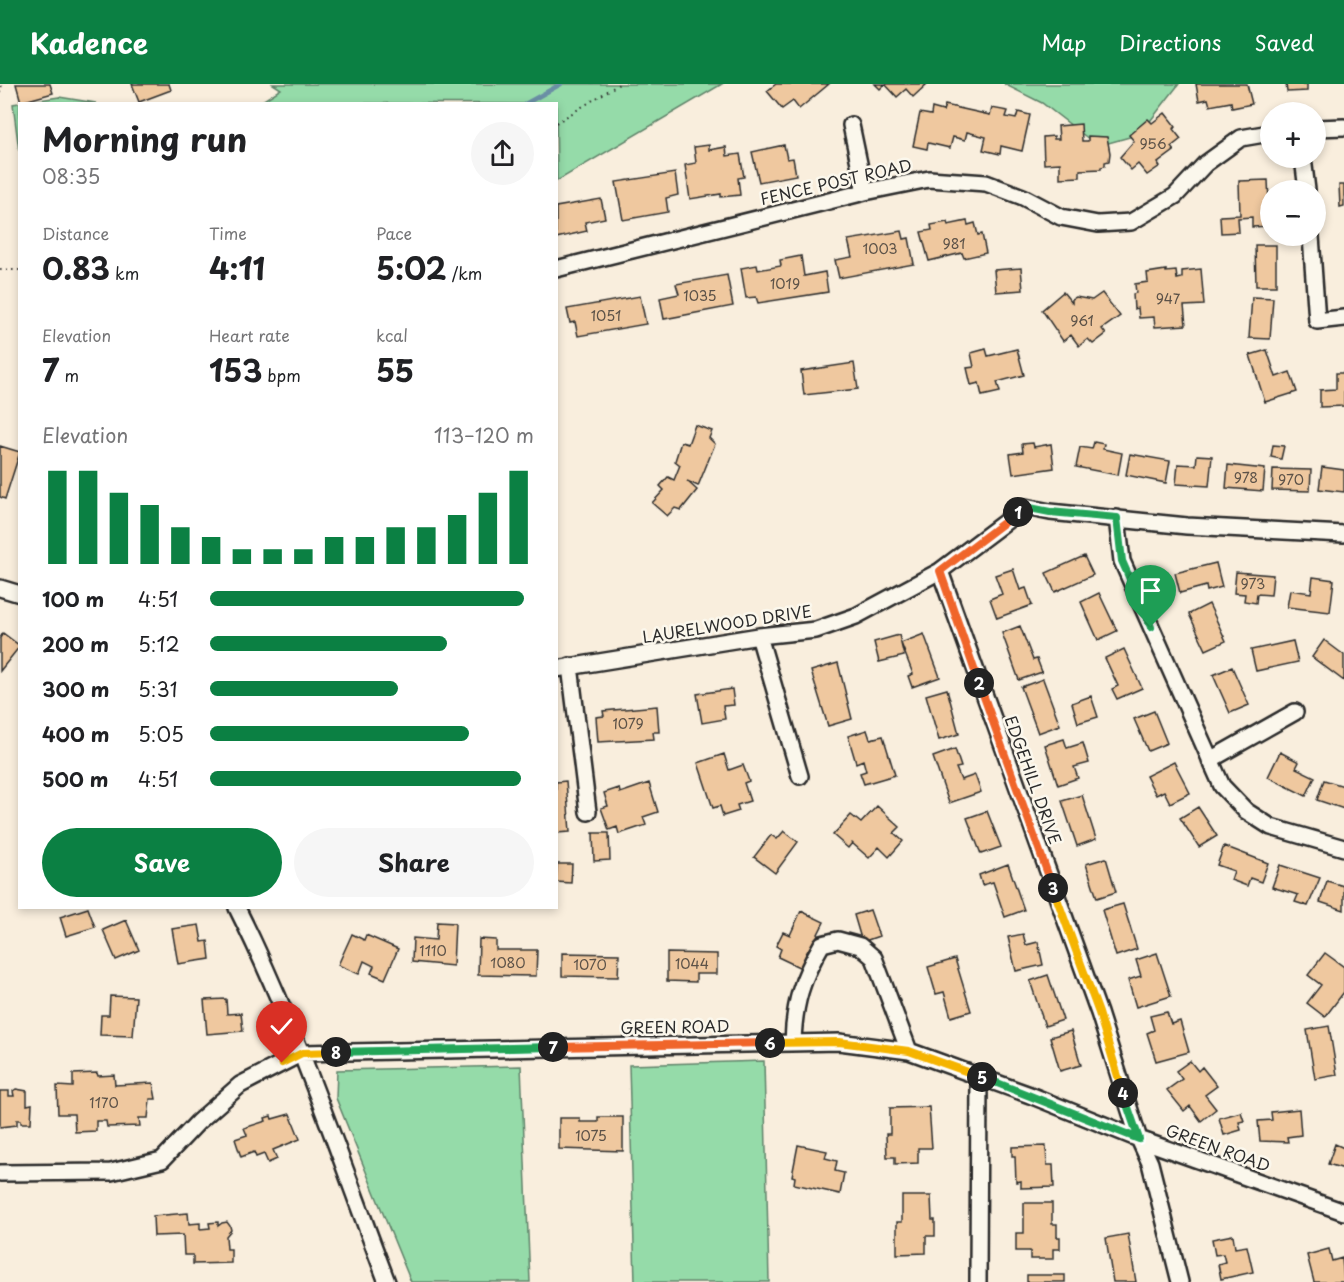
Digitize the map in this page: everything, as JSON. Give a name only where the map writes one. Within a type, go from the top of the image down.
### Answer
[{"type":"street","points":[[851,125],[865,192]]},
{"type":"street","points":[[1326,128],[1344,127]]},
{"type":"street","name":"FENCE POST ROAD","points":[[558,268],[865,192],[929,179],[986,183],[1023,197],[1061,217],[1098,224],[1131,222],[1175,196],[1205,164],[1241,138],[1260,135]]},
{"type":"street","points":[[1312,246],[1317,321],[1344,318]]},
{"type":"street","name":"LAURELWOOD DRIVE","points":[[563,668],[759,636],[816,630],[856,616],[940,571],[1025,507],[1050,512],[1188,525],[1344,534]]},
{"type":"street","points":[[1117,518],[1122,561],[1222,786],[1246,811],[1271,827],[1344,848]]},
{"type":"street","name":"EDGEHILL DRIVE","points":[[940,571],[1099,1013],[1139,1139],[1156,1179],[1180,1282]]},
{"type":"street","points":[[0,588],[18,593]]},
{"type":"street","points":[[759,636],[800,776]]},
{"type":"street","points":[[563,668],[588,812]]},
{"type":"street","points":[[1210,760],[1295,712]]},
{"type":"street","points":[[237,909],[302,1053],[387,1282]]},
{"type":"street","points":[[793,1042],[797,999],[808,968],[822,944],[838,940],[860,946],[874,958],[909,1051]]},
{"type":"street","name":"GREEN ROAD","points":[[302,1053],[793,1042],[839,1042],[909,1051],[979,1075],[1139,1139],[1344,1212]]},
{"type":"street","points":[[0,1173],[111,1172],[162,1160],[198,1122],[240,1085],[302,1053]]},
{"type":"street","points":[[978,1282],[979,1075]]},
{"type":"path","points":[[0,93],[2,84]]},
{"type":"path","points":[[558,122],[619,84]]},
{"type":"path","points":[[0,270],[18,270]]},
{"type":"green space","points":[[273,84],[722,84],[558,180],[558,102],[261,102],[281,89]]},
{"type":"green space","points":[[1004,84],[1179,84],[1140,134],[1098,146],[1042,103]]},
{"type":"green space","points":[[59,97],[90,102],[26,102]]},
{"type":"green space","points":[[18,103],[18,143],[13,104]]},
{"type":"green space","points":[[764,1061],[769,1282],[635,1282],[629,1065]]},
{"type":"green space","points":[[521,1066],[530,1282],[411,1282],[336,1098],[337,1070]]},
{"type":"building","points":[[16,84],[50,84],[53,93],[21,102]]},
{"type":"building","points":[[132,84],[169,84],[171,90],[139,102]]},
{"type":"building","points":[[776,84],[829,84],[799,109],[793,101],[782,109],[767,91]]},
{"type":"building","points":[[875,84],[885,84],[880,89]]},
{"type":"building","points":[[885,84],[927,84],[913,97],[906,89],[897,97]]},
{"type":"building","points":[[1196,84],[1247,84],[1252,104],[1232,108],[1231,102],[1210,106],[1208,99],[1199,101]]},
{"type":"building","points":[[1286,84],[1307,84],[1307,91],[1287,92]]},
{"type":"building","points":[[945,105],[990,115],[992,108],[1008,111],[1006,117],[1016,119],[1018,112],[1030,115],[1022,151],[1001,146],[1000,154],[983,150],[986,137],[967,132],[965,140],[953,137],[950,148],[928,143],[927,149],[913,146],[920,113],[931,115],[932,108],[943,111]]},
{"type":"building","points":[[1165,113],[1176,127],[1173,129],[1181,139],[1171,147],[1174,151],[1158,163],[1160,166],[1147,175],[1138,164],[1131,170],[1120,157],[1134,141],[1129,135],[1148,119],[1152,123]]},
{"type":"building","points":[[1081,124],[1082,141],[1088,141],[1088,136],[1107,137],[1109,161],[1105,162],[1105,166],[1101,169],[1080,170],[1080,177],[1060,178],[1060,163],[1044,164],[1043,137],[1054,136],[1054,139],[1059,139],[1058,126]]},
{"type":"building","points":[[709,145],[709,150],[726,147],[727,156],[740,154],[744,177],[738,178],[740,195],[721,197],[721,194],[690,199],[685,165],[696,163],[694,147]]},
{"type":"building","points":[[784,145],[787,159],[793,158],[796,175],[759,182],[752,152]]},
{"type":"building","points":[[675,173],[678,195],[666,198],[668,212],[623,220],[616,182]]},
{"type":"building","points":[[1260,180],[1260,227],[1252,227],[1252,217],[1238,218],[1239,232],[1221,233],[1220,216],[1240,215],[1239,181]]},
{"type":"building","points":[[1339,185],[1344,185],[1344,206],[1340,207]]},
{"type":"building","points":[[601,199],[605,218],[585,222],[587,231],[558,238],[558,207]]},
{"type":"building","points":[[967,221],[968,225],[975,223],[978,235],[982,234],[986,253],[964,258],[962,253],[929,261],[921,232],[932,230],[931,225],[947,222],[948,225]]},
{"type":"building","points":[[902,231],[904,239],[909,238],[914,264],[839,278],[835,260],[852,257],[848,240]]},
{"type":"building","points":[[1255,245],[1276,246],[1276,286],[1256,286]]},
{"type":"building","points":[[801,256],[804,276],[825,272],[828,292],[758,303],[756,297],[746,298],[741,268],[757,265],[758,270],[781,266],[780,260]]},
{"type":"building","points":[[1021,268],[1023,290],[996,292],[994,270]]},
{"type":"building","points":[[1201,269],[1204,305],[1184,306],[1186,325],[1155,327],[1154,317],[1139,318],[1138,308],[1134,309],[1133,294],[1136,293],[1135,284],[1148,282],[1147,273],[1176,271],[1177,279],[1182,278],[1182,271]]},
{"type":"building","points":[[727,275],[733,306],[664,319],[660,298],[679,294],[676,284]]},
{"type":"building","points":[[1063,292],[1072,303],[1072,299],[1076,297],[1092,300],[1102,293],[1120,316],[1102,329],[1106,334],[1093,344],[1088,339],[1079,346],[1071,335],[1063,341],[1042,310]]},
{"type":"building","points":[[640,296],[646,324],[578,336],[575,322],[570,323],[567,309]]},
{"type":"building","points":[[1252,297],[1273,298],[1270,339],[1249,338]]},
{"type":"building","points":[[986,349],[988,356],[1017,349],[1024,375],[997,382],[1000,392],[982,396],[979,383],[971,385],[967,368],[974,367],[971,353]]},
{"type":"building","points":[[1267,350],[1276,377],[1290,372],[1297,392],[1265,402],[1250,355]]},
{"type":"building","points":[[854,363],[858,389],[804,395],[801,371]]},
{"type":"building","points":[[1336,373],[1344,373],[1344,406],[1320,407],[1320,390],[1336,389]]},
{"type":"building","points":[[695,425],[712,431],[709,438],[715,444],[698,486],[687,481],[697,490],[681,510],[675,508],[667,516],[652,503],[664,490],[660,486],[668,477],[674,480],[680,465],[675,461],[681,442],[688,444]]},
{"type":"building","points":[[1094,442],[1104,444],[1103,449],[1122,453],[1118,475],[1076,467],[1080,447],[1092,449]]},
{"type":"building","points":[[1033,443],[1034,447],[1051,444],[1054,468],[1013,474],[1010,454],[1023,452],[1022,444]]},
{"type":"building","points":[[1273,445],[1284,446],[1281,459],[1271,457]]},
{"type":"building","points":[[0,446],[18,451],[18,458],[5,499],[0,497]]},
{"type":"building","points":[[1130,454],[1170,461],[1166,483],[1126,475]]},
{"type":"building","points":[[1197,455],[1212,456],[1209,486],[1176,484],[1178,464],[1196,465]]},
{"type":"building","points":[[1228,465],[1265,469],[1263,491],[1226,488]]},
{"type":"building","points":[[1322,467],[1344,470],[1344,492],[1319,489]]},
{"type":"building","points":[[1273,469],[1311,470],[1310,491],[1272,490]]},
{"type":"building","points":[[1084,556],[1093,575],[1055,592],[1046,573]]},
{"type":"building","points":[[1216,563],[1222,587],[1207,591],[1206,586],[1180,593],[1175,573]]},
{"type":"building","points":[[1013,569],[1020,590],[1026,588],[1032,605],[997,618],[990,599],[1002,594],[995,575]]},
{"type":"building","points":[[1236,572],[1273,575],[1271,595],[1257,594],[1256,603],[1244,601],[1245,594],[1234,593]]},
{"type":"building","points":[[1313,577],[1334,580],[1330,612],[1287,607],[1290,590],[1311,593]]},
{"type":"building","points":[[1099,593],[1117,631],[1098,640],[1081,602]]},
{"type":"building","points":[[1209,604],[1226,641],[1206,650],[1189,614]]},
{"type":"building","points":[[1020,626],[1033,660],[1037,659],[1042,672],[1019,680],[1002,633]]},
{"type":"building","points":[[3,633],[18,644],[18,648],[0,671],[0,638]]},
{"type":"building","points":[[924,634],[940,677],[912,687],[908,676],[913,674],[901,643]]},
{"type":"building","points":[[899,635],[904,656],[879,662],[874,642]]},
{"type":"building","points":[[1324,640],[1344,655],[1344,681],[1312,657]]},
{"type":"building","points":[[1293,641],[1298,662],[1256,671],[1251,650]]},
{"type":"building","points":[[1124,649],[1142,688],[1117,699],[1112,689],[1118,686],[1105,658]]},
{"type":"building","points":[[838,663],[852,719],[828,726],[811,671]]},
{"type":"building","points":[[1232,667],[1249,705],[1230,713],[1213,675]]},
{"type":"building","points":[[1043,679],[1060,725],[1038,733],[1021,687]]},
{"type":"building","points":[[732,689],[734,705],[723,706],[725,719],[702,723],[697,694]]},
{"type":"building","points":[[947,689],[959,734],[939,740],[926,695]]},
{"type":"building","points":[[1091,696],[1098,717],[1078,723],[1072,703]]},
{"type":"building","points":[[657,706],[659,732],[653,732],[654,739],[598,742],[596,717],[604,716],[603,711]]},
{"type":"building","points":[[1154,711],[1167,743],[1148,751],[1134,719]]},
{"type":"building","points":[[867,730],[870,739],[883,736],[895,775],[864,784],[860,773],[866,771],[863,760],[856,763],[848,736]]},
{"type":"building","points":[[1064,739],[1067,748],[1083,743],[1089,763],[1074,767],[1078,778],[1058,785],[1045,745]]},
{"type":"building","points":[[955,749],[961,767],[956,768],[961,780],[975,775],[981,792],[949,803],[933,757]]},
{"type":"building","points":[[1280,752],[1299,762],[1296,768],[1315,777],[1306,796],[1268,777]]},
{"type":"building","points":[[724,754],[729,770],[743,765],[749,781],[744,783],[750,801],[737,805],[739,811],[723,816],[720,806],[713,808],[698,763]]},
{"type":"building","points":[[1174,762],[1190,793],[1170,803],[1164,791],[1156,795],[1146,776]]},
{"type":"building","points":[[1324,780],[1344,786],[1344,809],[1317,800]]},
{"type":"building","points":[[566,781],[570,832],[558,833],[558,782]]},
{"type":"building","points":[[649,783],[658,812],[643,817],[646,825],[619,834],[617,827],[609,830],[601,808],[608,806],[604,793],[619,788],[620,793]]},
{"type":"building","points":[[1082,795],[1096,839],[1077,846],[1062,801]]},
{"type":"building","points":[[877,806],[900,827],[894,833],[903,841],[889,857],[879,847],[869,858],[852,843],[848,848],[833,835],[851,815],[861,823]]},
{"type":"building","points":[[1198,807],[1217,836],[1199,847],[1180,818]]},
{"type":"building","points":[[987,811],[1001,847],[981,854],[967,818]]},
{"type":"building","points":[[784,831],[798,842],[775,873],[754,857],[771,835],[777,839]]},
{"type":"building","points":[[593,833],[609,833],[610,860],[594,861]]},
{"type":"building","points":[[1224,846],[1268,863],[1261,882],[1250,878],[1247,886],[1231,880],[1234,871],[1217,865]]},
{"type":"building","points":[[1106,858],[1116,892],[1097,898],[1086,864]]},
{"type":"building","points":[[558,864],[572,864],[571,883],[558,882]]},
{"type":"building","points":[[1008,864],[1024,910],[1005,917],[993,882],[982,885],[979,875]]},
{"type":"building","points":[[1280,865],[1320,878],[1308,906],[1295,902],[1298,895],[1272,887]]},
{"type":"building","points":[[1327,881],[1344,886],[1344,910],[1320,902]]},
{"type":"building","points":[[1123,904],[1137,949],[1116,956],[1102,910]]},
{"type":"building","points":[[88,909],[95,927],[66,936],[60,917]]},
{"type":"building","points":[[870,910],[879,936],[862,942],[854,915]]},
{"type":"building","points":[[801,911],[824,922],[801,968],[778,957],[781,949],[776,946],[783,932],[790,935]]},
{"type":"building","points":[[126,920],[139,950],[116,960],[103,930]]},
{"type":"building","points":[[437,922],[455,923],[453,966],[412,962],[413,938],[436,940]]},
{"type":"building","points":[[199,925],[202,942],[208,941],[210,959],[178,964],[172,929]]},
{"type":"building","points":[[352,934],[364,940],[366,935],[398,949],[385,979],[371,973],[374,966],[364,961],[359,974],[338,965]]},
{"type":"building","points":[[1023,934],[1026,945],[1038,942],[1043,965],[1016,971],[1008,937]]},
{"type":"building","points":[[479,939],[496,940],[496,950],[537,950],[536,976],[478,975]]},
{"type":"building","points":[[562,953],[619,954],[618,977],[562,976]]},
{"type":"building","points":[[667,953],[717,954],[717,974],[696,974],[696,982],[667,981]]},
{"type":"building","points":[[1157,953],[1171,996],[1136,1007],[1128,980],[1141,976],[1136,960]]},
{"type":"building","points":[[1325,953],[1344,967],[1344,992],[1325,1017],[1307,1003],[1321,985],[1308,975]]},
{"type":"building","points":[[955,959],[971,1011],[951,1017],[944,992],[936,994],[928,967]]},
{"type":"building","points":[[1048,975],[1063,1020],[1045,1026],[1030,981]]},
{"type":"building","points":[[110,996],[136,997],[133,1036],[100,1035],[101,1015],[109,1015]]},
{"type":"building","points":[[226,999],[227,1014],[241,1013],[243,1031],[207,1034],[204,1000]]},
{"type":"building","points":[[1167,1012],[1171,1024],[1180,1021],[1189,1052],[1156,1061],[1147,1033],[1154,1030],[1150,1016]]},
{"type":"building","points":[[1329,1026],[1337,1075],[1315,1079],[1307,1030]]},
{"type":"building","points":[[1071,1031],[1081,1065],[1060,1071],[1050,1037]]},
{"type":"building","points":[[1190,1061],[1198,1071],[1202,1067],[1217,1086],[1205,1095],[1216,1109],[1201,1121],[1190,1106],[1184,1111],[1167,1090],[1182,1079],[1176,1071]]},
{"type":"building","points":[[97,1073],[98,1076],[114,1075],[115,1085],[153,1083],[156,1099],[150,1099],[148,1118],[139,1118],[140,1126],[107,1127],[106,1121],[96,1121],[96,1131],[75,1132],[74,1114],[58,1114],[57,1086],[73,1087],[73,1074]]},
{"type":"building","points":[[16,1089],[27,1091],[27,1105],[32,1104],[31,1123],[21,1123],[21,1120],[17,1120],[17,1125],[0,1127],[0,1091],[9,1091],[9,1096],[14,1096],[13,1091]]},
{"type":"building","points":[[929,1107],[932,1148],[918,1148],[918,1163],[895,1164],[895,1157],[887,1157],[886,1134],[890,1134],[890,1108]]},
{"type":"building","points":[[1299,1109],[1301,1135],[1287,1137],[1288,1142],[1260,1141],[1258,1121],[1272,1120],[1271,1112]]},
{"type":"building","points":[[1241,1112],[1244,1121],[1239,1122],[1241,1130],[1224,1135],[1219,1118]]},
{"type":"building","points":[[290,1114],[300,1139],[273,1150],[277,1159],[268,1163],[264,1154],[256,1157],[254,1152],[241,1157],[235,1139],[247,1135],[244,1128],[266,1121],[265,1118],[271,1116],[272,1119]]},
{"type":"building","points":[[598,1117],[623,1117],[623,1151],[559,1149],[559,1118],[580,1118],[580,1122],[598,1122]]},
{"type":"building","points":[[1335,1144],[1344,1148],[1344,1169],[1328,1164]]},
{"type":"building","points":[[798,1145],[827,1151],[825,1158],[837,1161],[835,1171],[844,1173],[840,1194],[794,1184],[795,1177],[792,1176]]},
{"type":"building","points":[[1046,1146],[1047,1165],[1053,1165],[1054,1187],[1021,1188],[1021,1181],[1016,1182],[1015,1156],[1012,1156],[1012,1147]]},
{"type":"building","points":[[902,1196],[931,1196],[935,1236],[926,1236],[926,1253],[897,1254],[897,1222],[902,1222]]},
{"type":"building","points":[[1024,1203],[1052,1203],[1052,1224],[1057,1224],[1057,1237],[1060,1237],[1060,1249],[1053,1249],[1053,1259],[1030,1259],[1030,1251],[1016,1251],[1016,1233],[1024,1233]]},
{"type":"building","points":[[188,1213],[189,1224],[200,1223],[200,1229],[210,1228],[209,1223],[218,1222],[218,1226],[227,1222],[231,1230],[226,1236],[227,1249],[231,1249],[231,1263],[193,1264],[193,1255],[184,1255],[183,1235],[154,1236],[153,1216]]},
{"type":"building","points":[[1128,1234],[1136,1282],[1113,1282],[1106,1238]]},
{"type":"building","points":[[1233,1235],[1235,1248],[1247,1246],[1253,1272],[1221,1279],[1218,1264],[1225,1262],[1223,1254],[1215,1255],[1212,1239]]},
{"type":"building","points":[[1329,1249],[1332,1261],[1342,1258],[1344,1282],[1314,1282],[1307,1255]]},
{"type":"building","points":[[1027,1275],[1065,1275],[1065,1282],[1027,1282]]},
{"type":"waterway","points":[[529,102],[561,84]]},
{"type":"route","points":[[282,1063],[302,1053],[839,1042],[909,1051],[979,1075],[1139,1139],[1099,1013],[940,571],[1025,507],[1050,512],[1117,518],[1122,561],[1151,627]]}]
